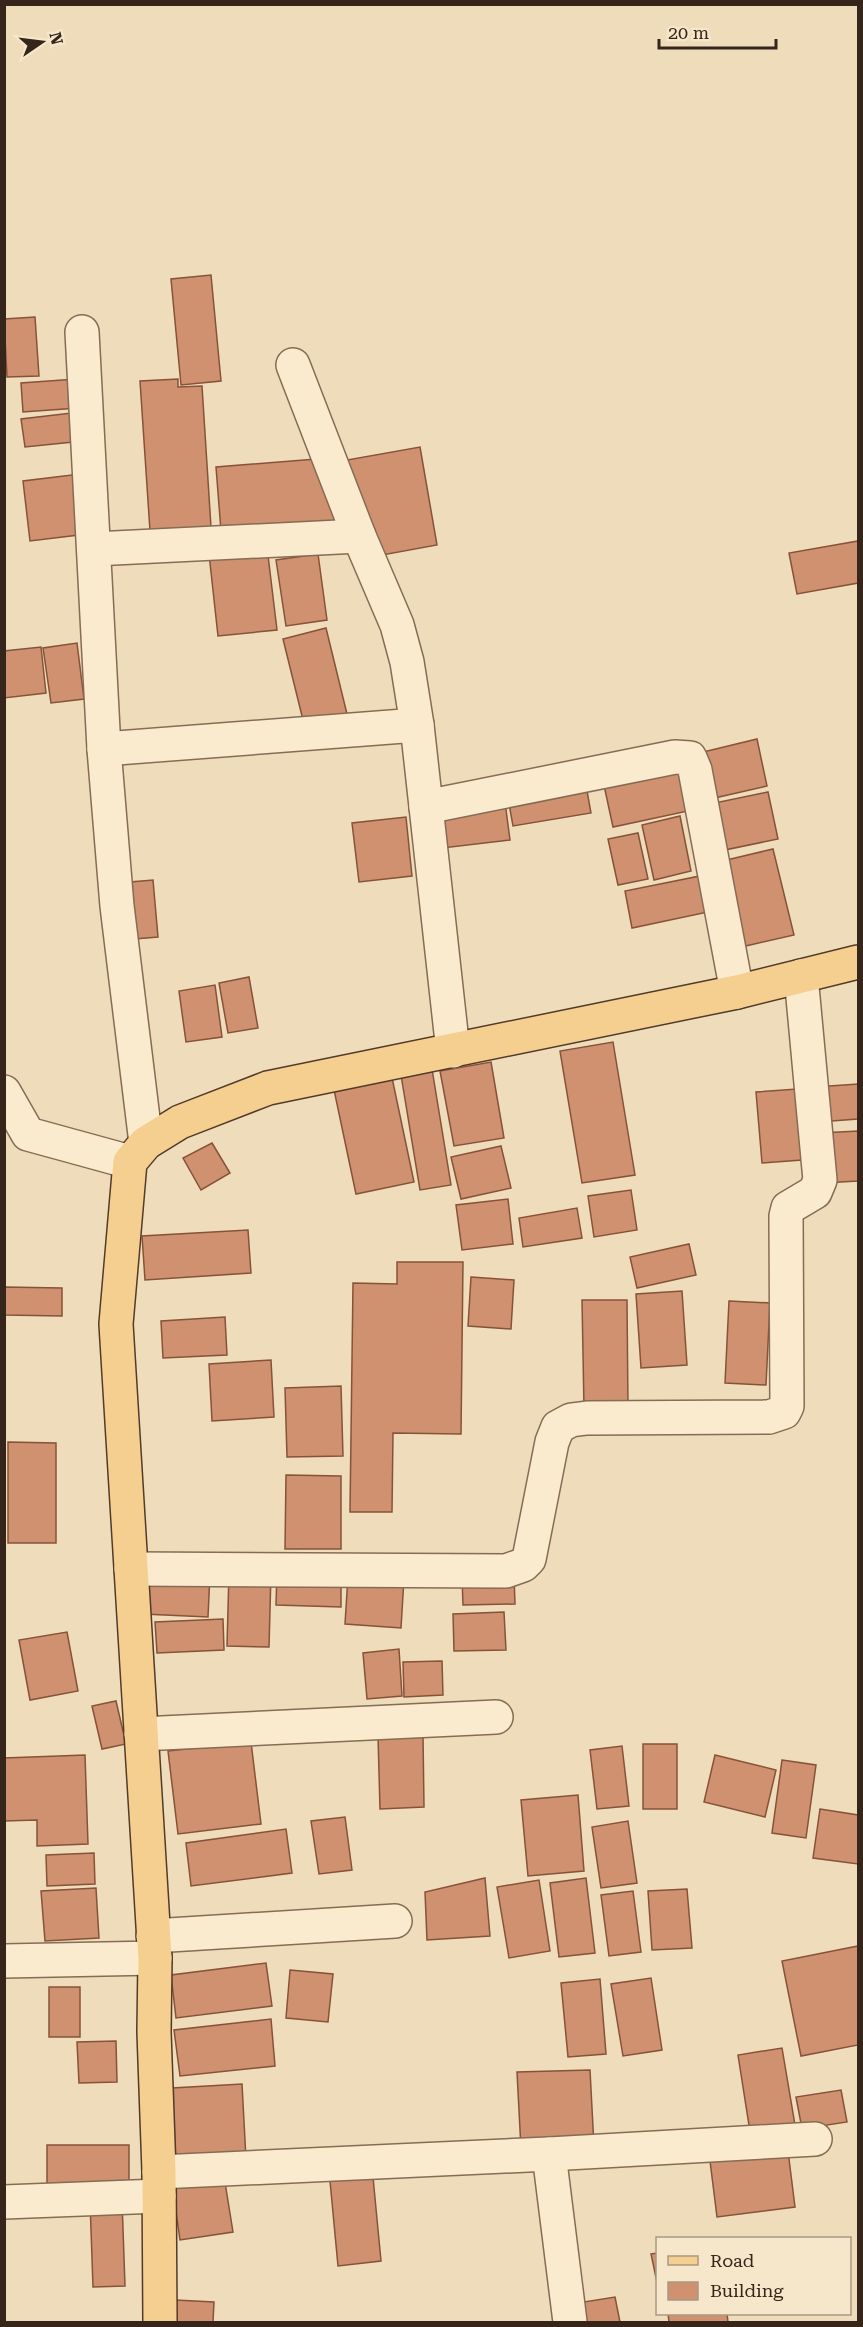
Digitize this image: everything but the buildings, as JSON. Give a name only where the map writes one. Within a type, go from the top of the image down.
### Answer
[{"type":"main road","points":[[160,2322],[154,1947],[116,1324],[138,1152],[180,1122],[268,1088],[737,992],[858,962]]},
{"type":"street","points":[[4,1092],[16,1135],[138,1152],[104,749],[82,332]]},
{"type":"street","points":[[293,365],[359,536],[397,625],[413,689],[453,1051]]},
{"type":"street","points":[[94,549],[359,536]]},
{"type":"street","points":[[104,749],[417,725]]},
{"type":"street","points":[[426,807],[675,757],[690,758],[695,770],[737,992]]},
{"type":"street","points":[[131,1569],[506,1571],[523,1565],[529,1560],[552,1442],[558,1427],[571,1420],[586,1418],[769,1416],[784,1412],[787,1406],[786,1216],[788,1208],[815,1192],[820,1179],[801,976]]},
{"type":"street","points":[[141,1734],[496,1717]]},
{"type":"street","points":[[4,1961],[395,1921]]},
{"type":"street","points":[[4,2202],[159,2184],[549,2154],[815,2139]]},
{"type":"street","points":[[549,2154],[570,2322]]}]
